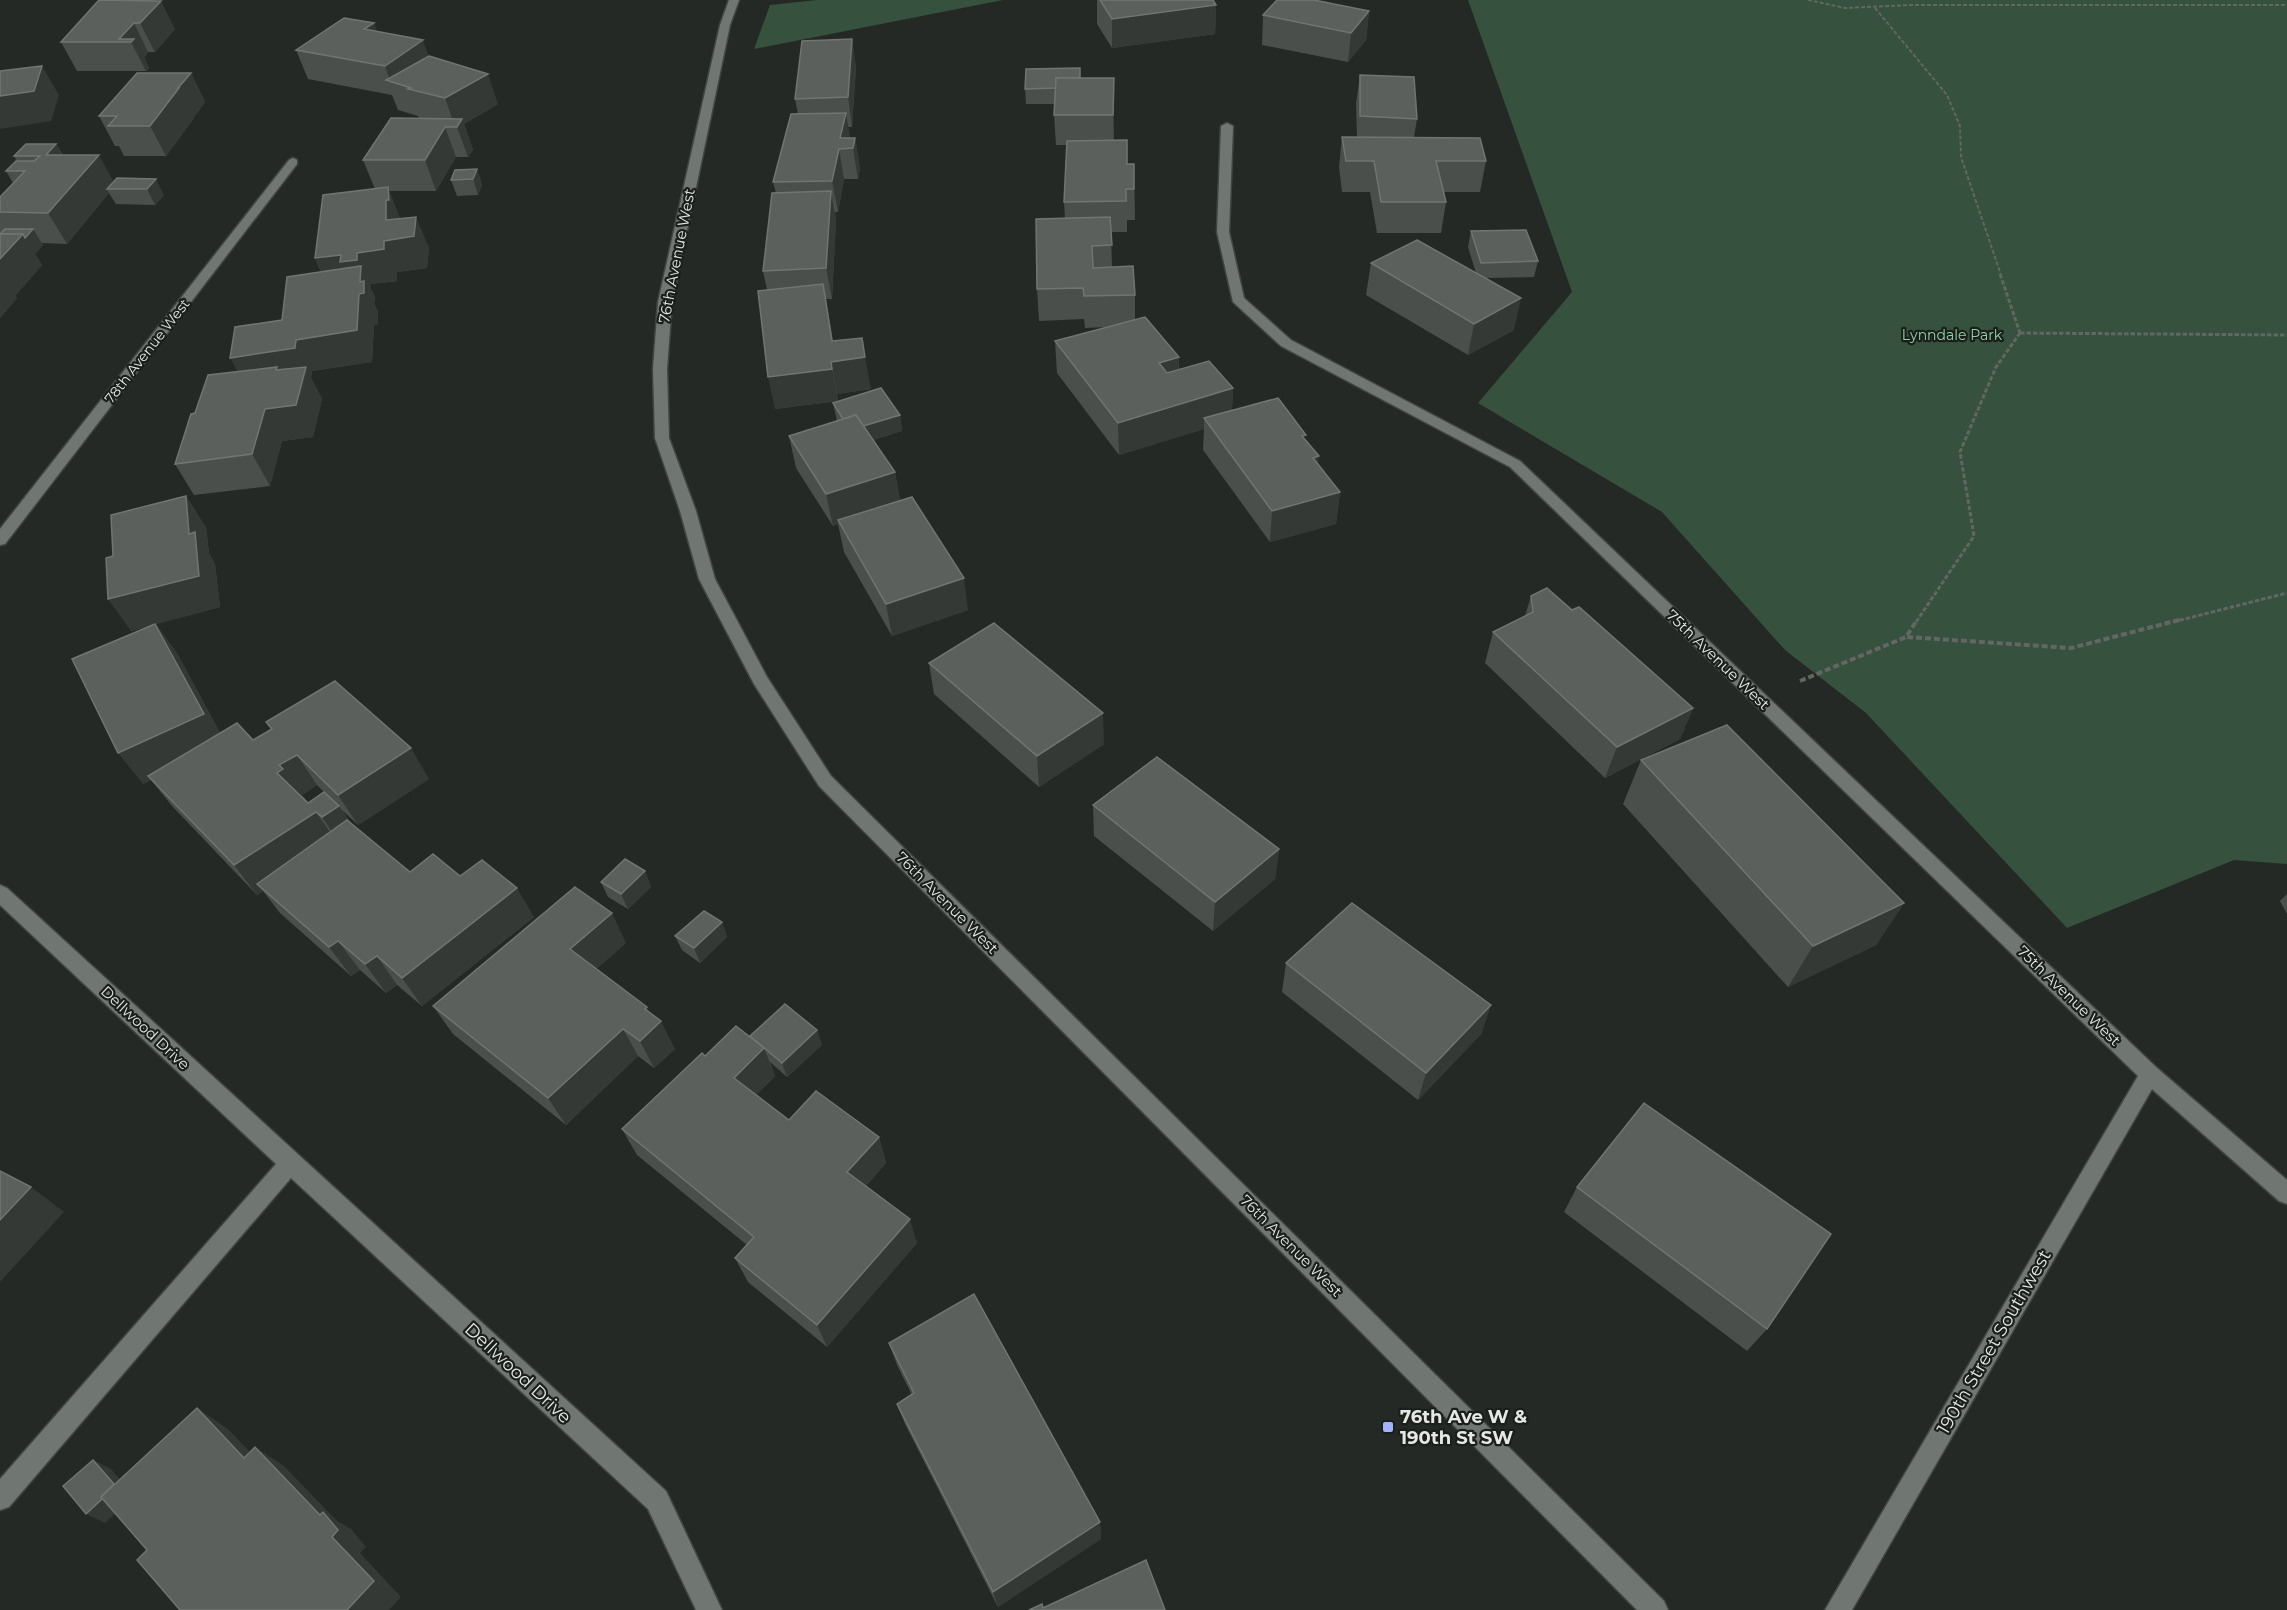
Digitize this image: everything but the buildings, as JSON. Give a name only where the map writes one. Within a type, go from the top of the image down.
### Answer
[{"type":"street","name":"76th Avenue West","points":[[734,0],[725,25],[665,302],[660,369],[662,438],[688,511],[707,579],[760,680],[825,781],[1655,1610]]},
{"type":"street","name":"75th Avenue West","points":[[1227,126],[1223,232],[1238,299],[1286,343],[1515,464],[2150,1074],[2287,1194]]},
{"type":"street","name":"78th Avenue West","points":[[0,540],[293,162]]},
{"type":"street","name":"Dellwood Drive","points":[[0,893],[657,1500],[709,1610]]},
{"type":"street","name":"190th Street Southwest","points":[[1838,1610],[2150,1074]]},
{"type":"street","points":[[0,1498],[290,1163]]},
{"type":"path","points":[[1808,0],[1845,8],[2287,5]]},
{"type":"path","points":[[1874,7],[1947,95],[1960,126],[1961,157],[2020,333]]},
{"type":"path","points":[[2020,333],[2287,335]]},
{"type":"path","points":[[1906,636],[1974,536],[1960,452],[1996,367],[2020,333]]},
{"type":"path","points":[[1758,698],[1906,636],[2071,648],[2287,593]]},
{"type":"green space","points":[[817,0],[1003,0],[754,49],[770,5]]},
{"type":"green space","name":"Lynndale Park","points":[[1468,0],[2287,0],[2287,864],[2234,860],[2067,928],[1866,713],[1785,650],[1662,512],[1478,403],[1572,292]]},
{"type":"place","name":"76th Ave W & 190th St SW","points":[[1388,1427]]}]
